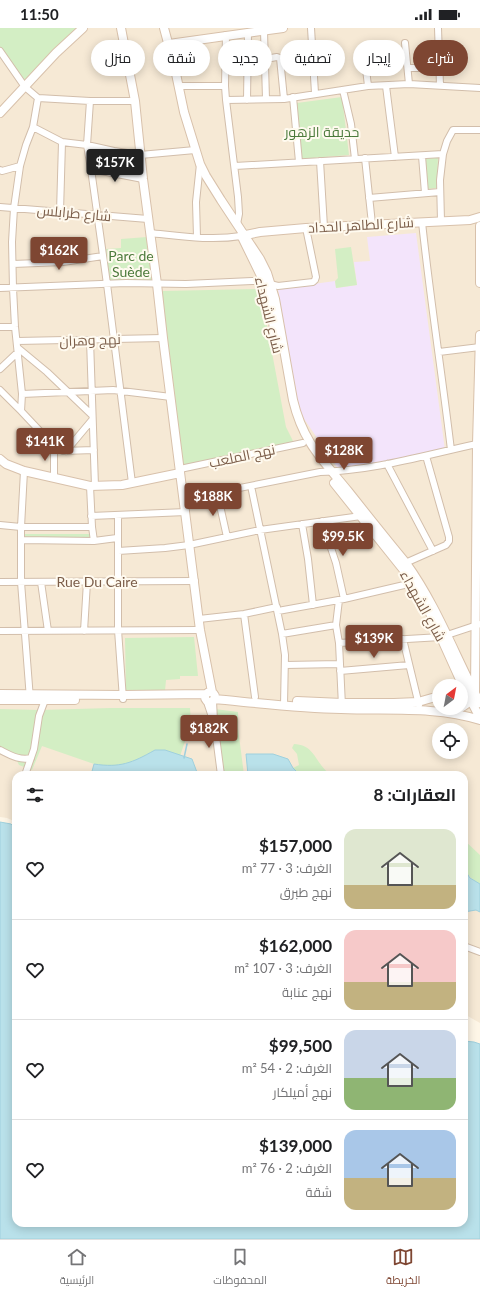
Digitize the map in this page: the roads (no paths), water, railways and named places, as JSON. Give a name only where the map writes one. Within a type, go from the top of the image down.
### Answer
[{"type":"street","points":[[0,113],[56,53],[83,28]]},
{"type":"street","name":"شارع الشهداء","points":[[164,28],[168,40]]},
{"type":"street","points":[[202,40],[226,35],[283,28]]},
{"type":"street","points":[[311,28],[316,93]]},
{"type":"street","points":[[438,28],[438,40]]},
{"type":"street","points":[[122,29],[135,100],[140,155],[170,397],[195,581],[200,630],[208,672],[220,771]]},
{"type":"street","points":[[260,30],[262,40]]},
{"type":"street","points":[[247,100],[248,32]]},
{"type":"street","points":[[150,232],[197,237],[228,238],[241,232],[235,166],[226,100],[226,35]]},
{"type":"street","points":[[405,43],[409,84]]},
{"type":"street","points":[[0,51],[25,87],[38,98],[90,101],[135,100]]},
{"type":"street","points":[[272,58],[280,58],[284,99]]},
{"type":"street","points":[[408,68],[413,68]]},
{"type":"street","name":"شارع الشهداء","points":[[177,76],[184,112],[200,164],[241,232],[260,259],[267,283],[275,299],[296,422],[303,443],[329,472],[417,582],[444,636],[480,719]]},
{"type":"street","points":[[265,76],[266,100]]},
{"type":"street","points":[[367,76],[368,86]]},
{"type":"street","points":[[439,76],[440,85]]},
{"type":"street","points":[[226,100],[284,99],[368,86],[409,84],[480,88]]},
{"type":"street","points":[[179,86],[225,86]]},
{"type":"street","points":[[386,86],[395,157]]},
{"type":"street","points":[[344,90],[351,124],[355,158]]},
{"type":"street","points":[[293,97],[299,162]]},
{"type":"street","points":[[21,411],[22,394],[15,327],[12,242],[14,208],[20,166],[33,127],[38,98]]},
{"type":"street","points":[[90,101],[87,145],[98,215],[132,483]]},
{"type":"street","points":[[33,127],[62,142],[140,155],[195,150]]},
{"type":"street","points":[[441,221],[441,172],[443,154],[447,141],[453,130],[480,130]]},
{"type":"street","points":[[60,212],[62,142]]},
{"type":"street","points":[[235,166],[443,154]]},
{"type":"street","points":[[422,156],[425,193]]},
{"type":"street","points":[[365,158],[372,224]]},
{"type":"street","points":[[320,161],[324,227]]},
{"type":"street","points":[[197,237],[196,202],[200,164]]},
{"type":"street","points":[[0,170],[2,171],[20,166]]},
{"type":"street","points":[[91,169],[143,179]]},
{"type":"street","points":[[369,198],[440,192]]},
{"type":"street","name":"شارع طرابلس","points":[[0,207],[148,220]]},
{"type":"street","name":"شارع الطاهر الحداد","points":[[241,232],[470,220],[480,217]]},
{"type":"street","points":[[470,220],[480,222]]},
{"type":"street","points":[[422,222],[432,313],[439,352],[451,450]]},
{"type":"street","points":[[480,226],[480,283]]},
{"type":"street","points":[[0,288],[252,281],[284,286],[313,282],[315,280],[306,228]]},
{"type":"street","points":[[13,264],[63,262],[103,256]]},
{"type":"street","points":[[0,326],[15,327]]},
{"type":"street","points":[[470,695],[478,624],[477,444],[480,335]]},
{"type":"street","name":"نهج وهران","points":[[18,347],[90,340],[163,338]]},
{"type":"street","points":[[90,340],[94,450],[91,516],[94,540]]},
{"type":"street","points":[[0,369],[18,347]]},
{"type":"street","points":[[18,347],[67,392],[92,418]]},
{"type":"street","points":[[439,352],[480,347]]},
{"type":"street","points":[[0,390],[60,451],[94,450]]},
{"type":"street","points":[[22,394],[120,391],[170,397]]},
{"type":"street","points":[[66,451],[92,418]]},
{"type":"street","name":"شارع الشهداء","points":[[296,422],[329,472],[361,516],[403,564]]},
{"type":"street","name":"نهج الملعب","points":[[180,471],[303,443]]},
{"type":"street","points":[[184,499],[329,472],[387,464],[477,444]]},
{"type":"street","points":[[54,446],[54,478]]},
{"type":"street","points":[[403,564],[448,544],[450,537],[426,456]]},
{"type":"street","points":[[0,459],[6,464],[24,470],[92,486],[122,486],[180,471]]},
{"type":"street","points":[[387,464],[433,551]]},
{"type":"street","points":[[24,470],[21,527],[21,582],[30,697]]},
{"type":"street","points":[[251,486],[282,634],[285,665],[284,703]]},
{"type":"street","points":[[217,492],[227,537]]},
{"type":"street","points":[[91,516],[186,512]]},
{"type":"street","points":[[118,515],[118,630],[123,697]]},
{"type":"street","points":[[118,551],[189,545],[260,530],[361,516]]},
{"type":"street","points":[[322,521],[336,563],[342,600],[336,625],[339,643],[342,706]]},
{"type":"street","points":[[302,524],[308,559],[313,605]]},
{"type":"street","points":[[0,525],[21,527],[92,527]]},
{"type":"street","points":[[22,540],[94,540],[117,538]]},
{"type":"street","name":"Rue Du Caire","points":[[0,582],[195,581]]},
{"type":"street","points":[[41,582],[48,631]]},
{"type":"street","points":[[84,631],[88,582]]},
{"type":"street","points":[[199,619],[313,605],[342,600],[417,582]]},
{"type":"street","points":[[244,614],[255,697]]},
{"type":"street","points":[[339,643],[444,636],[478,624]]},
{"type":"street","points":[[282,634],[336,625]]},
{"type":"street","points":[[0,631],[200,630]]},
{"type":"street","name":"شارع الشهداء","points":[[444,636],[459,678],[470,695],[480,703]]},
{"type":"street","points":[[403,639],[419,711]]},
{"type":"street","points":[[285,665],[340,664]]},
{"type":"street","points":[[340,671],[409,665]]},
{"type":"street","points":[[0,694],[45,700],[162,696],[255,697],[284,703]]},
{"type":"street","points":[[0,700],[30,697],[123,697]]},
{"type":"street","points":[[210,697],[432,711]]},
{"type":"street","points":[[342,706],[418,702],[432,698]]},
{"type":"street","points":[[27,771],[36,744],[39,716],[45,700]]},
{"type":"street","points":[[463,715],[480,719]]},
{"type":"street","points":[[0,750],[17,758],[32,758]]},
{"type":"street","points":[[468,948],[480,952]]},
{"type":"water","points":[[155,750],[165,750],[192,759],[196,771],[92,771],[94,764],[119,765],[139,758]]},
{"type":"water","points":[[246,754],[273,754],[288,759],[296,771],[248,771]]},
{"type":"water","points":[[0,822],[12,825],[12,1227],[468,1227],[468,1041],[480,1044],[480,1239],[0,1239]]},
{"type":"water","points":[[468,875],[480,884],[480,912],[476,910],[468,911]]},
{"type":"waterway","points":[[184,758],[187,744]]},
{"type":"park label","name":"حديقة الزهور","points":[[322,132]]},
{"type":"park label","name":"Parc de Suède","points":[[131,264]]}]
